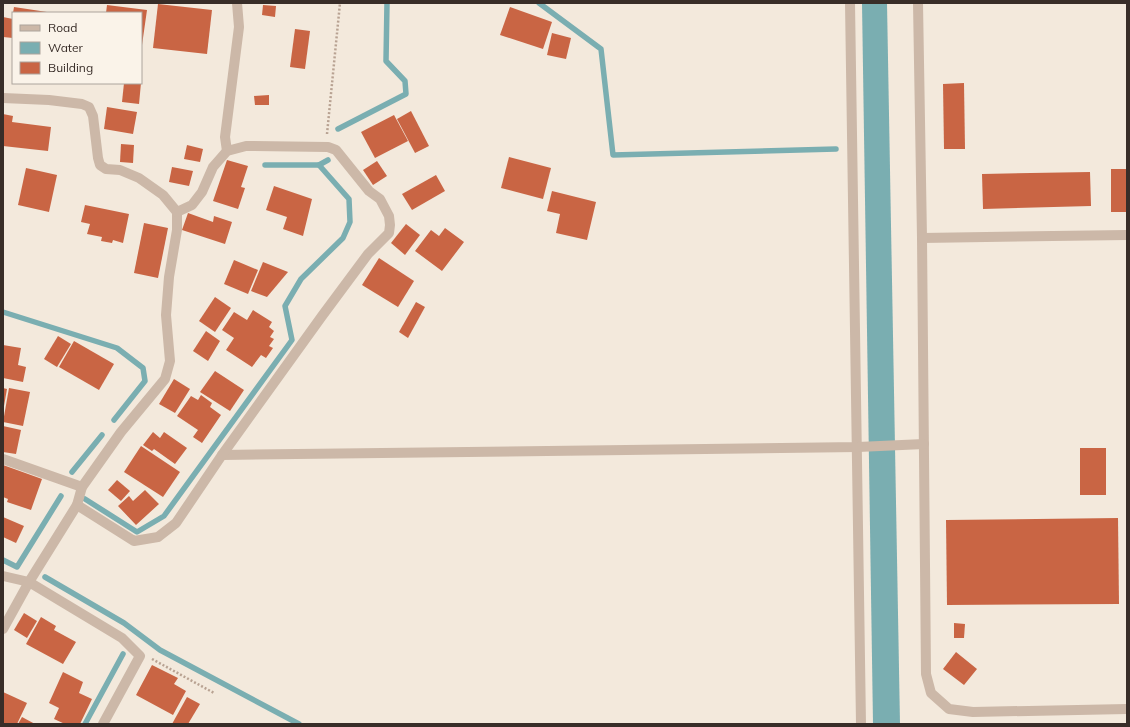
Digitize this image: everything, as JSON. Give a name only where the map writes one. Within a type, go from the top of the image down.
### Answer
[{"type":"street","points":[[227,151],[225,137],[239,27],[237,3]]},
{"type":"street","points":[[850,3],[861,447],[861,724]]},
{"type":"street","points":[[918,3],[926,674],[931,693],[950,709],[973,712],[1127,709]]},
{"type":"street","points":[[3,98],[49,100],[82,104],[89,107],[93,116],[100,165],[106,169],[120,170],[139,178],[163,196],[177,212],[177,230],[169,277],[166,315],[170,361],[166,379],[121,432],[82,487],[77,506],[29,582],[3,629]]},
{"type":"street","points":[[77,506],[134,541],[158,538],[176,523],[222,455],[368,254],[389,233],[390,225],[389,216],[380,199],[369,191],[336,150],[328,147],[246,146],[227,151],[213,167],[202,192],[192,205],[177,212]]},
{"type":"street","points":[[922,238],[1127,235]]},
{"type":"street","points":[[222,455],[861,447],[924,444]]},
{"type":"street","points":[[3,459],[82,487]]},
{"type":"street","points":[[3,576],[29,582],[122,638],[140,656],[103,724]]},
{"type":"path","points":[[328,147],[327,129],[340,3]]},
{"type":"path","points":[[140,656],[154,659],[214,693]]},
{"type":"water","points":[[862,3],[887,3],[900,724],[873,724]]},
{"type":"building","points":[[158,4],[212,10],[207,54],[153,48]]},
{"type":"building","points":[[107,5],[147,10],[142,45],[142,12],[106,12]]},
{"type":"building","points":[[263,5],[276,6],[275,17],[262,15]]},
{"type":"building","points":[[14,7],[47,12],[13,12]]},
{"type":"building","points":[[510,7],[552,22],[543,49],[500,35]]},
{"type":"building","points":[[3,17],[12,19],[12,38],[3,37]]},
{"type":"building","points":[[295,29],[310,31],[305,69],[290,67]]},
{"type":"building","points":[[552,33],[571,38],[566,59],[547,55]]},
{"type":"building","points":[[964,83],[965,149],[944,149],[943,84]]},
{"type":"building","points":[[124,84],[141,84],[139,104],[122,102]]},
{"type":"building","points":[[269,95],[269,105],[255,105],[254,96]]},
{"type":"building","points":[[107,107],[137,112],[133,134],[104,129]]},
{"type":"building","points":[[411,111],[429,146],[415,153],[397,119]]},
{"type":"building","points":[[3,114],[13,116],[12,122],[51,127],[48,151],[3,146]]},
{"type":"building","points":[[394,115],[408,141],[375,158],[361,132]]},
{"type":"building","points":[[121,144],[134,145],[133,163],[120,162]]},
{"type":"building","points":[[187,145],[203,149],[200,162],[184,159]]},
{"type":"building","points":[[509,157],[551,168],[543,199],[501,188]]},
{"type":"building","points":[[227,160],[248,166],[241,187],[245,188],[238,209],[213,201]]},
{"type":"building","points":[[377,161],[387,176],[373,185],[363,170]]},
{"type":"building","points":[[172,167],[193,171],[189,186],[169,182]]},
{"type":"building","points":[[26,168],[57,175],[49,212],[18,205]]},
{"type":"building","points":[[1111,169],[1127,169],[1127,212],[1111,212]]},
{"type":"building","points":[[1090,172],[1091,206],[983,209],[982,174]]},
{"type":"building","points":[[436,175],[445,191],[412,210],[402,194]]},
{"type":"building","points":[[274,186],[312,199],[303,236],[283,229],[287,217],[266,210]]},
{"type":"building","points":[[552,191],[596,202],[587,240],[556,233],[560,214],[547,211]]},
{"type":"building","points":[[85,205],[129,214],[123,243],[113,240],[112,243],[101,241],[102,237],[87,234],[90,224],[81,222]]},
{"type":"building","points":[[188,213],[213,222],[214,216],[232,222],[225,244],[182,230]]},
{"type":"building","points":[[144,223],[168,228],[158,278],[134,273]]},
{"type":"building","points":[[406,224],[420,235],[405,255],[391,243]]},
{"type":"building","points":[[445,228],[464,242],[442,271],[415,251],[431,230],[439,236]]},
{"type":"building","points":[[379,258],[414,281],[398,307],[362,285]]},
{"type":"building","points":[[234,260],[258,270],[248,294],[224,284]]},
{"type":"building","points":[[263,262],[288,272],[267,297],[251,291]]},
{"type":"building","points":[[215,297],[231,308],[215,332],[199,321]]},
{"type":"building","points":[[416,302],[425,307],[408,338],[399,332]]},
{"type":"building","points":[[253,310],[272,322],[269,327],[274,331],[270,337],[274,339],[269,346],[273,348],[266,358],[261,355],[252,367],[226,350],[234,338],[222,330],[234,312],[247,320]]},
{"type":"building","points":[[206,331],[220,341],[208,361],[193,351]]},
{"type":"building","points":[[58,336],[71,344],[57,367],[44,359]]},
{"type":"building","points":[[74,341],[114,364],[99,390],[59,367]]},
{"type":"building","points":[[3,345],[21,348],[18,365],[26,367],[23,382],[3,378]]},
{"type":"building","points":[[215,371],[244,390],[230,411],[200,392]]},
{"type":"building","points":[[174,379],[190,389],[175,413],[159,404]]},
{"type":"building","points":[[3,388],[7,389],[4,406],[3,406]]},
{"type":"building","points":[[9,388],[30,392],[23,426],[3,422]]},
{"type":"building","points":[[201,395],[212,403],[210,407],[221,415],[202,443],[193,437],[198,430],[177,416],[191,396],[198,400]]},
{"type":"building","points":[[3,426],[21,430],[16,454],[3,452]]},
{"type":"building","points":[[153,432],[160,438],[164,432],[187,448],[175,464],[154,449],[152,451],[143,445]]},
{"type":"building","points":[[141,446],[180,472],[163,497],[124,472]]},
{"type":"building","points":[[1080,448],[1106,448],[1106,495],[1080,495]]},
{"type":"building","points":[[3,465],[42,479],[31,510],[7,502],[8,499],[3,497]]},
{"type":"building","points":[[117,480],[130,491],[121,501],[108,490]]},
{"type":"building","points":[[145,490],[159,504],[136,525],[118,506],[129,496],[133,501]]},
{"type":"building","points":[[3,517],[24,526],[16,543],[3,537]]},
{"type":"building","points":[[1118,518],[1119,604],[947,605],[946,520]]},
{"type":"building","points":[[24,613],[37,621],[27,638],[14,630]]},
{"type":"building","points":[[41,617],[56,626],[54,630],[76,642],[63,664],[26,644]]},
{"type":"building","points":[[954,623],[965,624],[964,638],[954,638]]},
{"type":"building","points":[[956,652],[977,669],[964,685],[943,669]]},
{"type":"building","points":[[152,665],[178,678],[174,684],[186,691],[173,715],[136,695]]},
{"type":"building","points":[[63,672],[83,682],[79,693],[92,699],[80,724],[65,724],[54,719],[59,708],[49,703]]},
{"type":"building","points":[[3,692],[27,703],[17,724],[3,724]]},
{"type":"building","points":[[187,697],[200,704],[188,724],[172,724]]},
{"type":"building","points":[[22,717],[35,724],[18,724]]},
{"type":"waterway","points":[[338,129],[406,94],[405,81],[386,61],[387,3]]},
{"type":"waterway","points":[[539,3],[601,49],[613,155],[836,149]]},
{"type":"waterway","points":[[319,165],[328,160]]},
{"type":"waterway","points":[[85,499],[137,532],[164,516],[292,340],[285,306],[301,279],[343,238],[350,222],[349,199],[319,165],[265,165]]},
{"type":"waterway","points":[[3,312],[117,348],[143,368],[145,381],[114,420]]},
{"type":"waterway","points":[[72,472],[102,435]]},
{"type":"waterway","points":[[3,560],[17,567],[61,496]]},
{"type":"waterway","points":[[45,577],[124,623],[160,650],[299,724]]},
{"type":"waterway","points":[[85,724],[123,654]]}]
